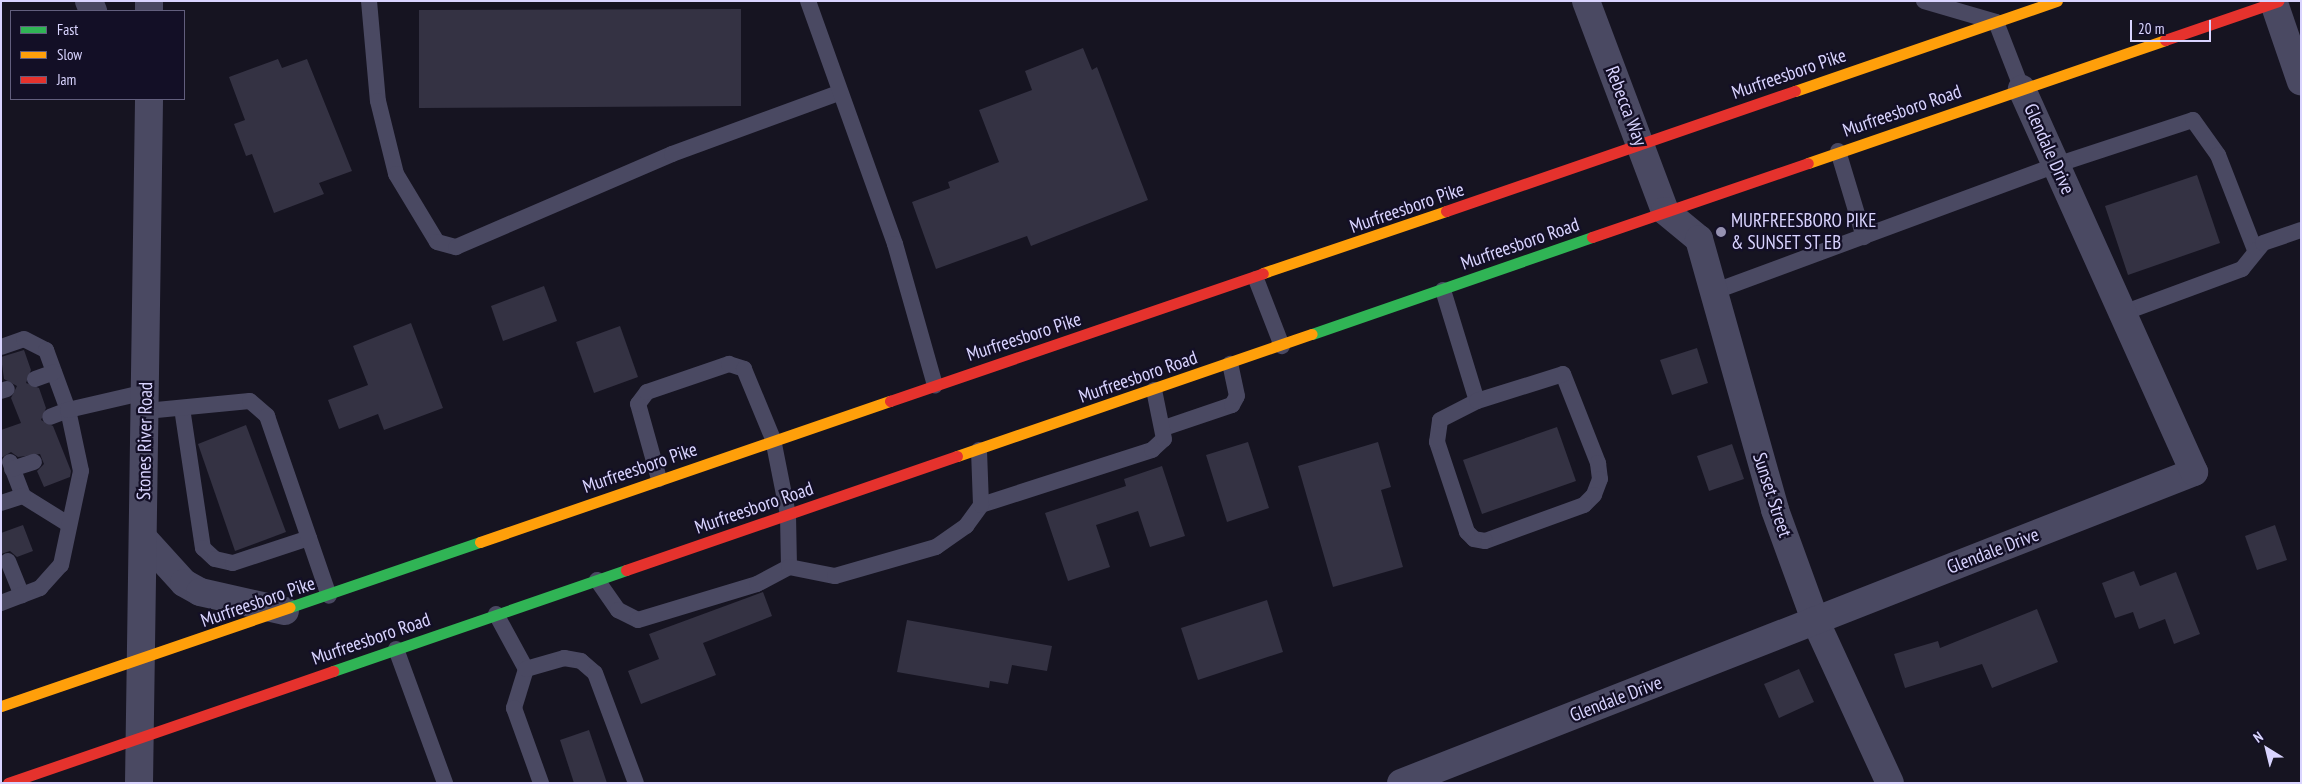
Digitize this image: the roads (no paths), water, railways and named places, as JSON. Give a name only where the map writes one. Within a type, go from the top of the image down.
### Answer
[{"type":"main road","name":"Murfreesboro Pike","points":[[1,706],[329,596],[773,439],[1256,279],[2057,1]]},
{"type":"main road","name":"Murfreesboro Road","points":[[8,783],[396,648],[1230,364],[1838,151],[2276,2]]},
{"type":"street","name":"Rebecca Way","points":[[1586,1],[1665,211]]},
{"type":"street","points":[[2276,2],[2301,82]]},
{"type":"street","name":"Glendale Drive","points":[[1401,783],[2194,472],[2022,88]]},
{"type":"street","points":[[133,100],[149,136]]},
{"type":"street","name":"Stones River Road","points":[[139,783],[143,658],[149,100]]},
{"type":"street","name":"Sunset Street","points":[[1665,211],[1700,239],[1775,510],[1815,620],[1890,783]]},
{"type":"street","points":[[144,539],[184,583],[200,592],[285,611]]},
{"type":"lane","points":[[369,1],[378,101],[396,174],[437,242],[456,247],[672,154],[839,93]]},
{"type":"lane","points":[[808,1],[839,93],[896,244],[935,385]]},
{"type":"lane","points":[[1924,1],[1996,22],[2022,88]]},
{"type":"lane","points":[[1714,292],[2056,165],[2193,120],[2218,155],[2255,250]]},
{"type":"lane","points":[[1838,151],[1864,236]]},
{"type":"lane","points":[[2123,313],[2242,269],[2255,250],[2272,238],[2301,230]]},
{"type":"lane","points":[[1256,279],[1282,346]]},
{"type":"lane","points":[[1443,290],[1477,401]]},
{"type":"lane","points":[[1,346],[24,339],[36,342],[46,350],[68,410],[69,448],[81,471],[68,524],[61,564],[40,588],[1,603]]},
{"type":"lane","points":[[659,479],[638,404],[647,392],[729,364],[744,369],[773,439],[788,515],[789,567]]},
{"type":"lane","points":[[1164,428],[1232,405],[1238,396],[1230,364]]},
{"type":"lane","points":[[35,379],[54,372]]},
{"type":"lane","points":[[1563,374],[1598,463],[1600,479],[1594,495],[1584,505],[1485,540],[1474,539],[1467,532],[1437,442],[1440,420],[1477,401],[1563,374]]},
{"type":"lane","points":[[597,580],[618,610],[638,620],[758,584],[789,567],[836,576],[936,546],[966,526],[982,505],[1152,450],[1164,439],[1164,428],[1154,390]]},
{"type":"lane","points":[[50,417],[68,410],[146,402],[182,408],[250,401],[267,416],[329,596]]},
{"type":"lane","points":[[182,408],[203,548],[215,559],[233,562],[309,538]]},
{"type":"lane","points":[[979,450],[982,505]]},
{"type":"lane","points":[[34,462],[11,465],[23,496],[68,524]]},
{"type":"lane","points":[[1,503],[23,496]]},
{"type":"lane","points":[[8,561],[22,595]]},
{"type":"lane","points":[[496,614],[526,669],[514,708],[541,783]]},
{"type":"lane","points":[[396,648],[428,744],[445,783]]},
{"type":"lane","points":[[526,669],[564,658],[581,661],[595,672],[636,783]]},
{"type":"place","name":"MURFREESBORO PIKE & SUNSET ST EB","points":[[1721,232]]}]
